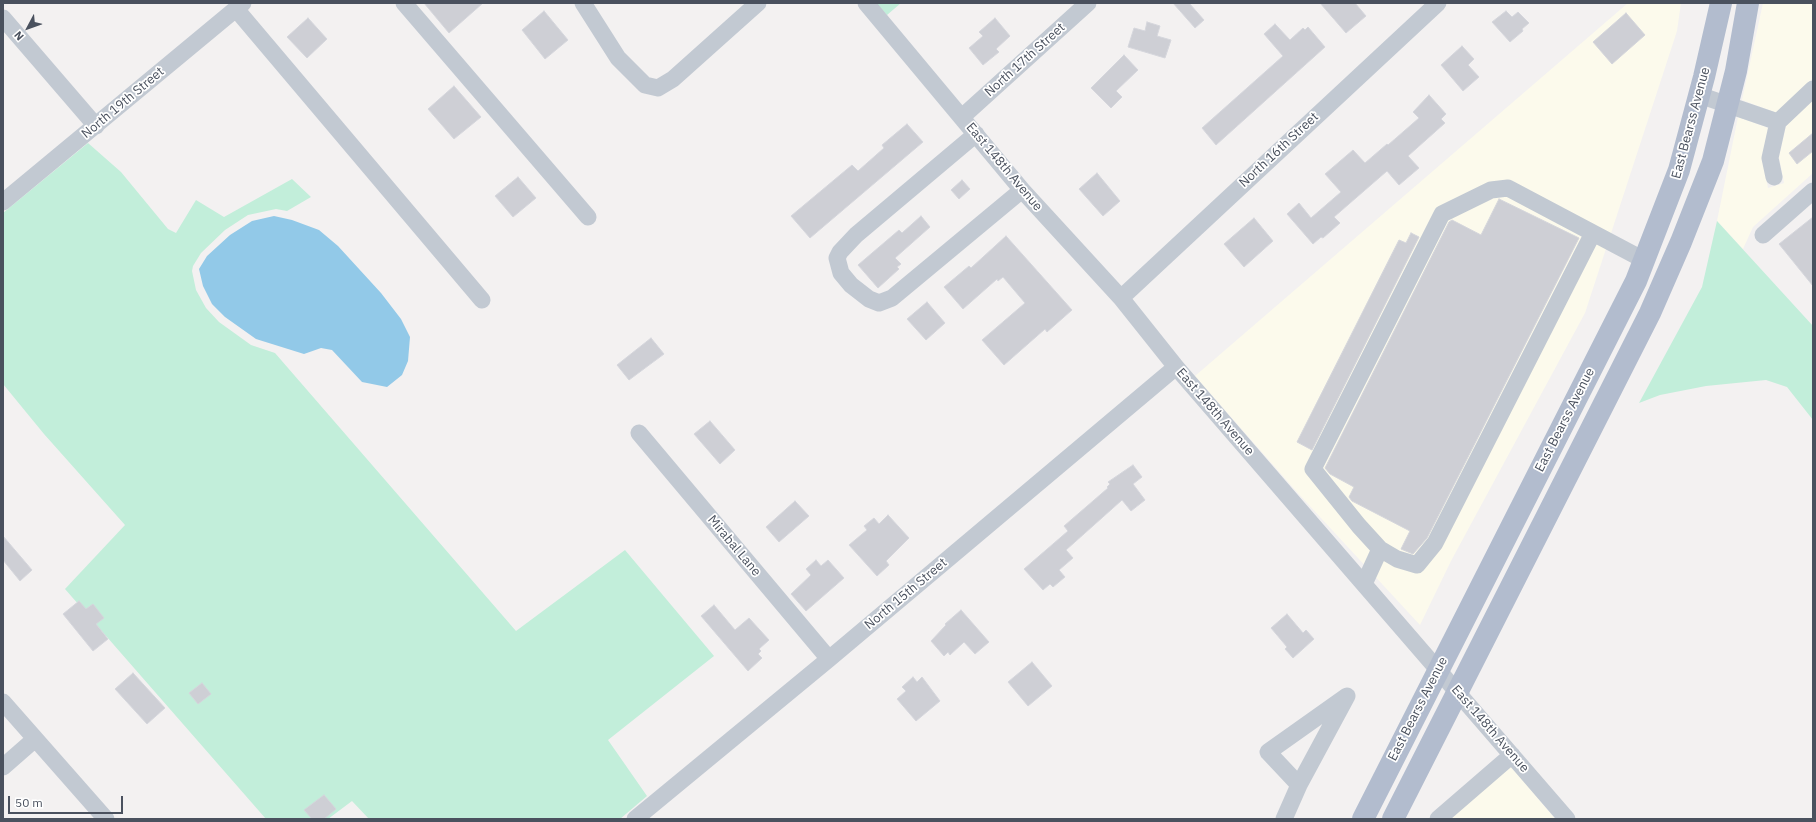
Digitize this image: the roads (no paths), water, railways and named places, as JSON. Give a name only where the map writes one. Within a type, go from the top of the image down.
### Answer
[{"type":"main road","name":"East Bearss Avenue","points":[[1362,819],[1633,288],[1679,170],[1699,96],[1720,3]]},
{"type":"main road","name":"East Bearss Avenue","points":[[1393,819],[1650,312],[1713,162],[1729,105],[1748,3]]},
{"type":"street","points":[[404,3],[588,218]]},
{"type":"street","points":[[583,3],[618,58],[645,85],[658,88],[672,79],[758,3]]},
{"type":"street","name":"East 148th Avenue","points":[[866,3],[1022,190],[1121,298],[1176,367],[1458,691],[1567,819]]},
{"type":"street","name":"North 17th Street","points":[[962,117],[1088,3]]},
{"type":"street","name":"North 16th Street","points":[[1121,298],[1438,3]]},
{"type":"street","points":[[239,6],[482,300]]},
{"type":"street","name":"North 19th Street","points":[[3,202],[239,6]]},
{"type":"street","points":[[3,18],[96,126]]},
{"type":"street","points":[[1774,177],[1770,158],[1778,122],[1813,89]]},
{"type":"street","points":[[1699,96],[1778,122]]},
{"type":"street","points":[[976,134],[856,235],[840,252],[837,258],[841,273],[851,285],[869,299],[879,303],[892,298],[1022,190]]},
{"type":"street","points":[[1593,233],[1435,543],[1417,565],[1397,559],[1380,549],[1359,526],[1313,469],[1442,214],[1490,190],[1508,188],[1593,233],[1644,260]]},
{"type":"street","points":[[1763,235],[1813,191]]},
{"type":"street","name":"North 15th Street","points":[[644,816],[1176,367]]},
{"type":"street","name":"Mirabal Lane","points":[[639,433],[829,659]]},
{"type":"street","points":[[1364,584],[1380,549]]},
{"type":"street","points":[[1284,819],[1299,785],[1347,696],[1268,752],[1299,785]]},
{"type":"street","points":[[3,702],[106,819]]},
{"type":"street","points":[[3,767],[35,739]]},
{"type":"street","points":[[1438,819],[1512,755]]},
{"type":"water","points":[[274,216],[292,220],[319,230],[338,246],[381,293],[401,319],[410,337],[408,361],[402,375],[387,387],[362,382],[332,350],[321,348],[304,354],[256,339],[225,317],[212,304],[203,286],[199,269],[207,256],[230,235],[252,221]]}]
